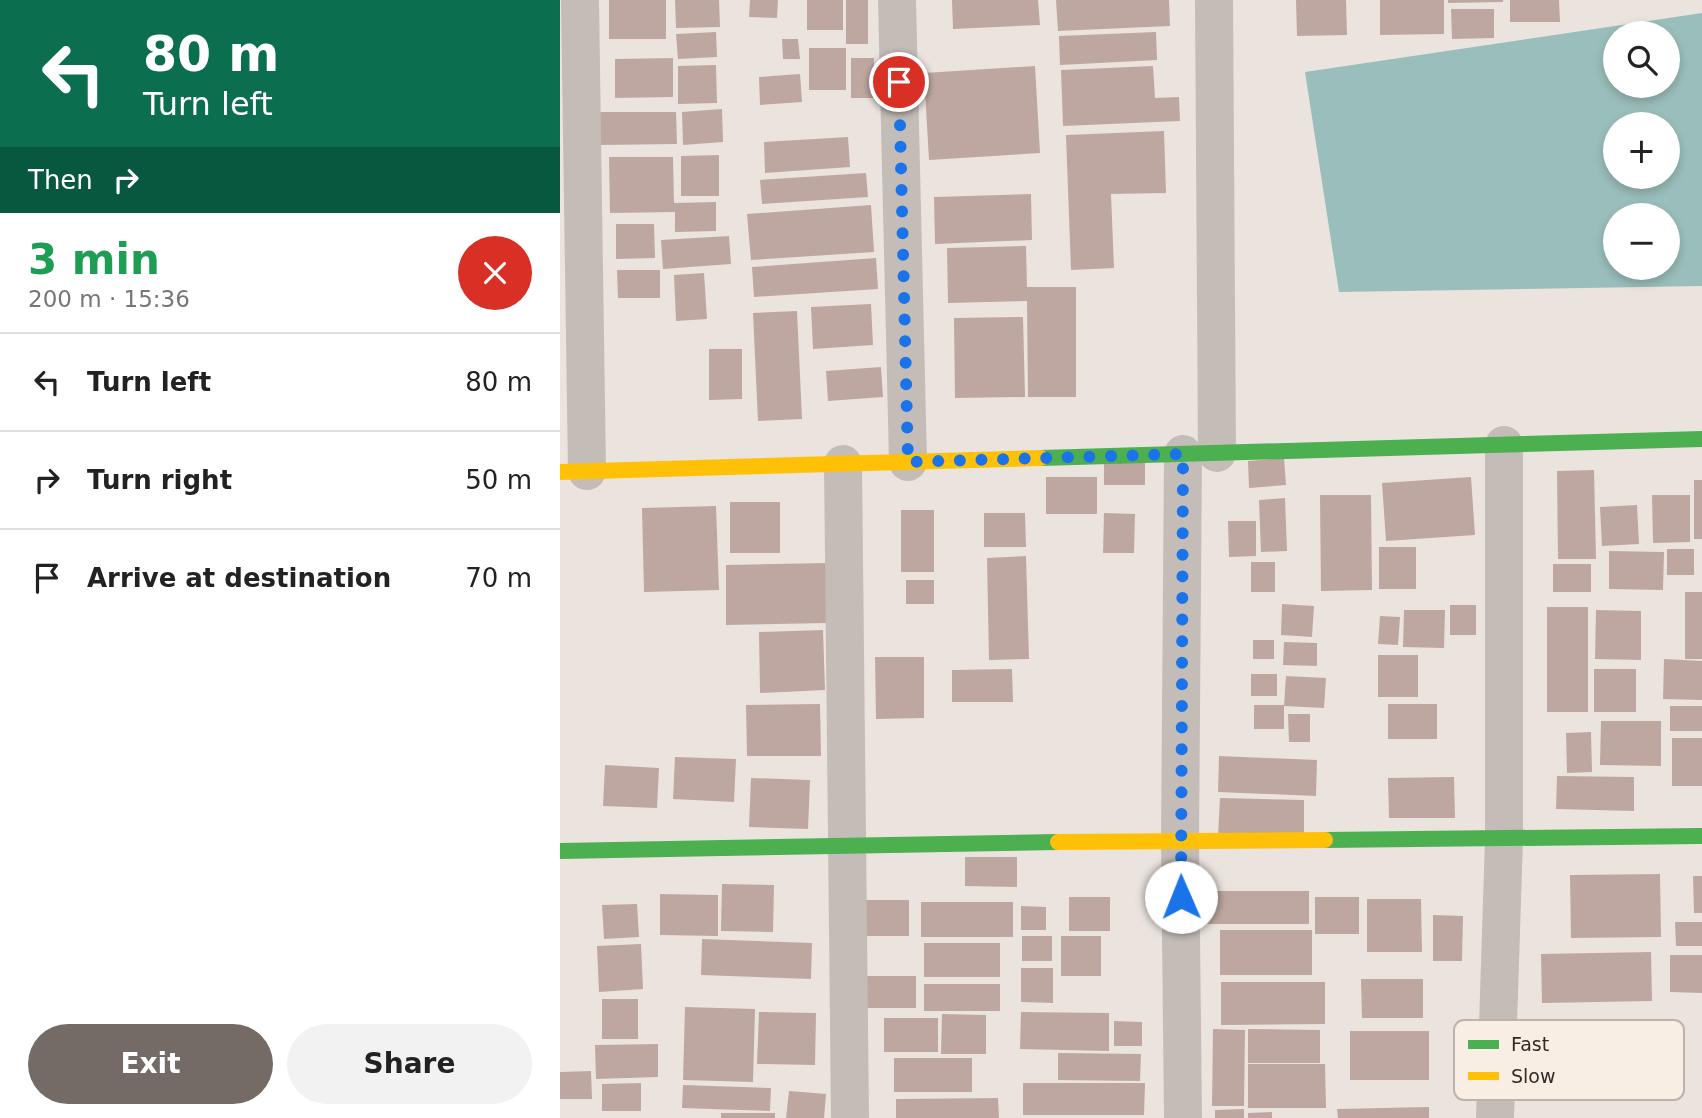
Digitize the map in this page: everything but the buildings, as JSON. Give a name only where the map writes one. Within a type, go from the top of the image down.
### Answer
[{"type":"street","points":[[580,0],[574,472],[1702,439]]},
{"type":"street","points":[[897,0],[908,462]]},
{"type":"street","points":[[1183,1118],[1180,841],[1200,454],[1214,0]]},
{"type":"street","points":[[1498,1020],[1504,839],[1504,445]]},
{"type":"street","points":[[843,464],[850,844],[850,1118]]},
{"type":"street","points":[[560,851],[850,844],[1702,836]]},
{"type":"street","points":[[1495,1118],[1496,1100]]},
{"type":"water","points":[[1702,13],[1702,286],[1339,292],[1305,72],[1603,28],[1603,98],[1680,98],[1680,21],[1648,21]]},
{"type":"traffic: fast","points":[[1041,458],[1702,439]]},
{"type":"traffic: fast","points":[[1325,840],[1702,836]]},
{"type":"traffic: fast","points":[[560,851],[1058,842]]},
{"type":"traffic: slow","points":[[560,472],[1041,458]]},
{"type":"traffic: slow","points":[[1058,842],[1325,840]]},
{"type":"route","points":[[899,82],[908,462],[1183,454],[1181,897]]}]
